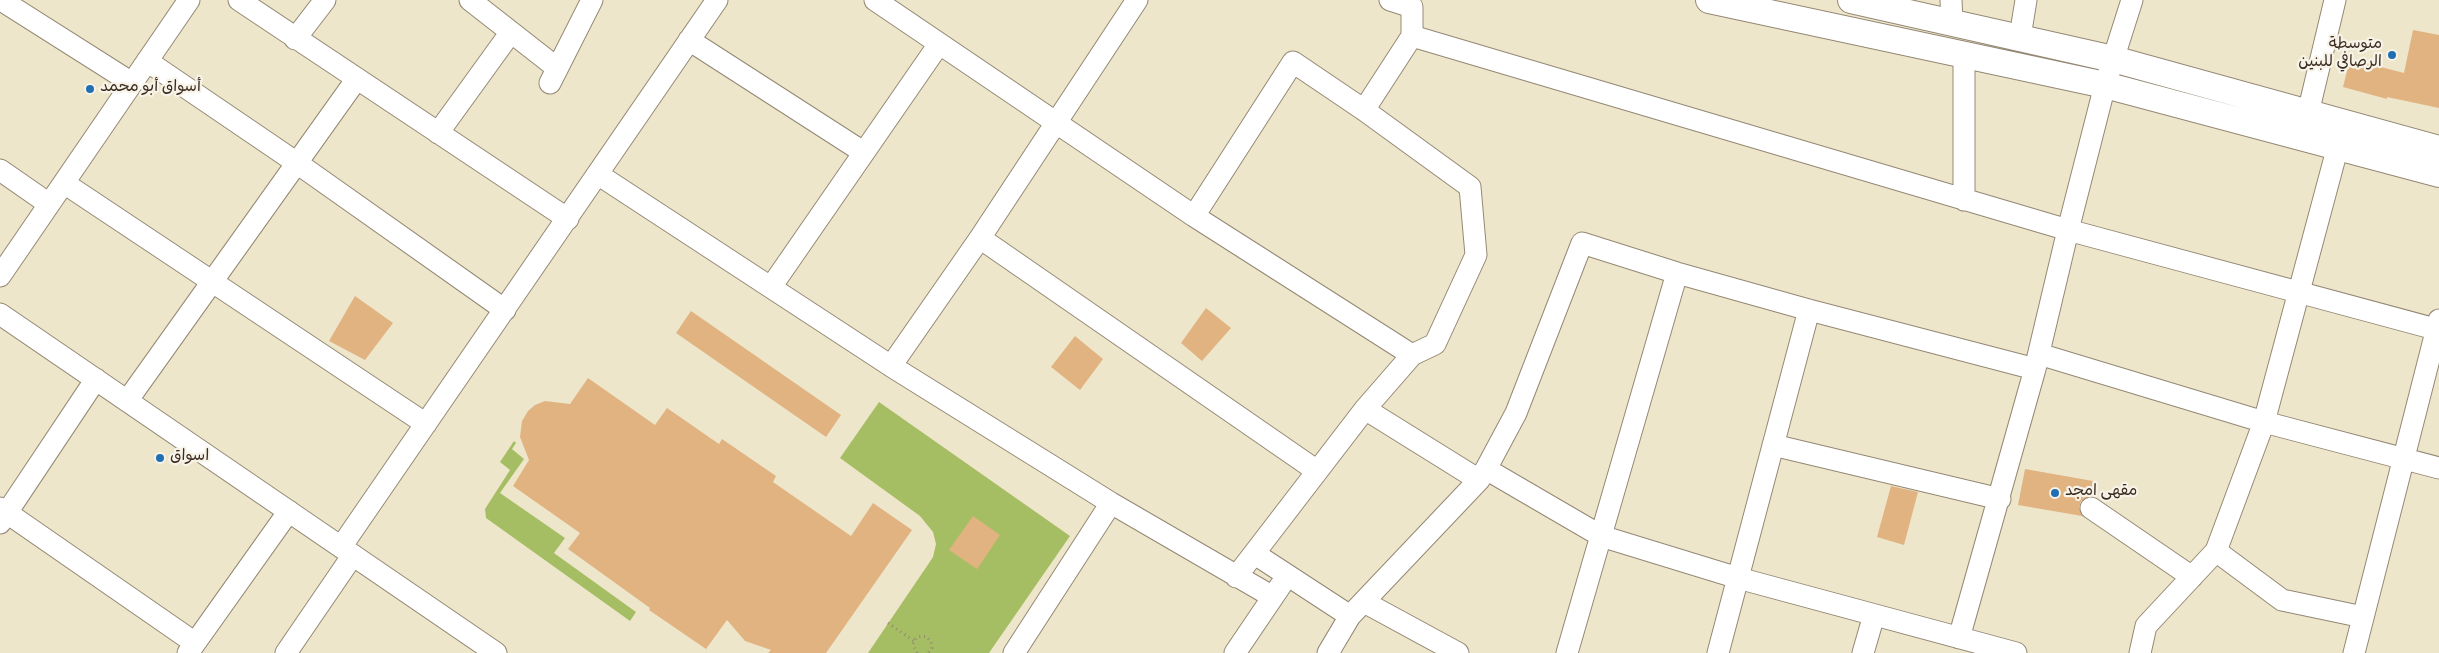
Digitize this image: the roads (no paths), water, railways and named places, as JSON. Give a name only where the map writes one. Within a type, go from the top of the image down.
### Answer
[{"type":"street","points":[[1,0],[132,83]]},
{"type":"street","points":[[0,276],[188,0]]},
{"type":"street","points":[[239,0],[356,80],[568,219]]},
{"type":"street","points":[[295,39],[325,0]]},
{"type":"street","points":[[470,0],[511,32],[554,76],[592,0]]},
{"type":"street","points":[[286,653],[426,424],[599,175],[717,0]]},
{"type":"street","points":[[891,366],[980,238],[1137,0]]},
{"type":"street","points":[[1709,0],[2105,85],[2439,174]]},
{"type":"street","points":[[1851,0],[1952,11],[2020,37],[2113,59],[2439,149]]},
{"type":"street","points":[[2020,37],[2026,0]]},
{"type":"street","points":[[1960,638],[2037,362],[2105,85],[2132,0]]},
{"type":"street","points":[[2308,113],[2334,0]]},
{"type":"street","points":[[1364,110],[1412,36],[1412,7],[1398,2]]},
{"type":"street","points":[[884,3],[939,44],[1194,216],[1412,355]]},
{"type":"street","points":[[438,134],[511,32]]},
{"type":"street","points":[[1412,36],[2068,230],[2298,294],[2438,326],[2354,653]]},
{"type":"street","points":[[689,40],[863,152]]},
{"type":"street","points":[[771,288],[939,44]]},
{"type":"street","points":[[1964,54],[1964,200]]},
{"type":"street","points":[[147,61],[297,163],[504,310]]},
{"type":"street","points":[[1194,216],[1293,62],[1364,110],[1470,187],[1476,255],[1434,344],[1412,355],[1364,409],[1236,577]]},
{"type":"street","points":[[127,400],[356,80]]},
{"type":"street","points":[[2140,653],[2146,626],[2216,551],[2264,422],[2338,146]]},
{"type":"street","points":[[0,170],[49,204]]},
{"type":"street","points":[[599,175],[891,366],[1111,503],[1273,597]]},
{"type":"street","points":[[64,183],[426,424]]},
{"type":"street","points":[[980,238],[1317,471]]},
{"type":"street","points":[[1328,653],[1357,609],[1483,475],[1516,413],[1582,243],[1677,273],[1809,310],[2037,362],[2439,468]]},
{"type":"street","points":[[1567,653],[1677,273]]},
{"type":"street","points":[[1718,653],[1809,310]]},
{"type":"street","points":[[0,314],[496,653]]},
{"type":"street","points":[[96,380],[2,515],[191,648],[289,511]]},
{"type":"street","points":[[1364,409],[1483,475],[1601,536],[1738,578],[1960,638],[1991,650],[2016,653]]},
{"type":"street","points":[[1773,445],[2000,499]]},
{"type":"street","points":[[1014,653],[1111,503]]},
{"type":"street","points":[[2091,508],[2192,577]]},
{"type":"street","points":[[2216,551],[2282,600],[2363,617]]},
{"type":"street","points":[[1255,554],[1288,576],[1357,609],[1458,653]]},
{"type":"street","points":[[1235,653],[1288,576]]},
{"type":"street","points":[[1863,653],[1874,615]]},
{"type":"place","name":"متوسطة الرصافي للبنين","points":[[2392,55]]},
{"type":"place","name":"أسواق أبو محمد","points":[[90,89]]},
{"type":"place","name":"اسواق","points":[[160,458]]},
{"type":"place","name":"مقهى امجد","points":[[2055,493]]}]
